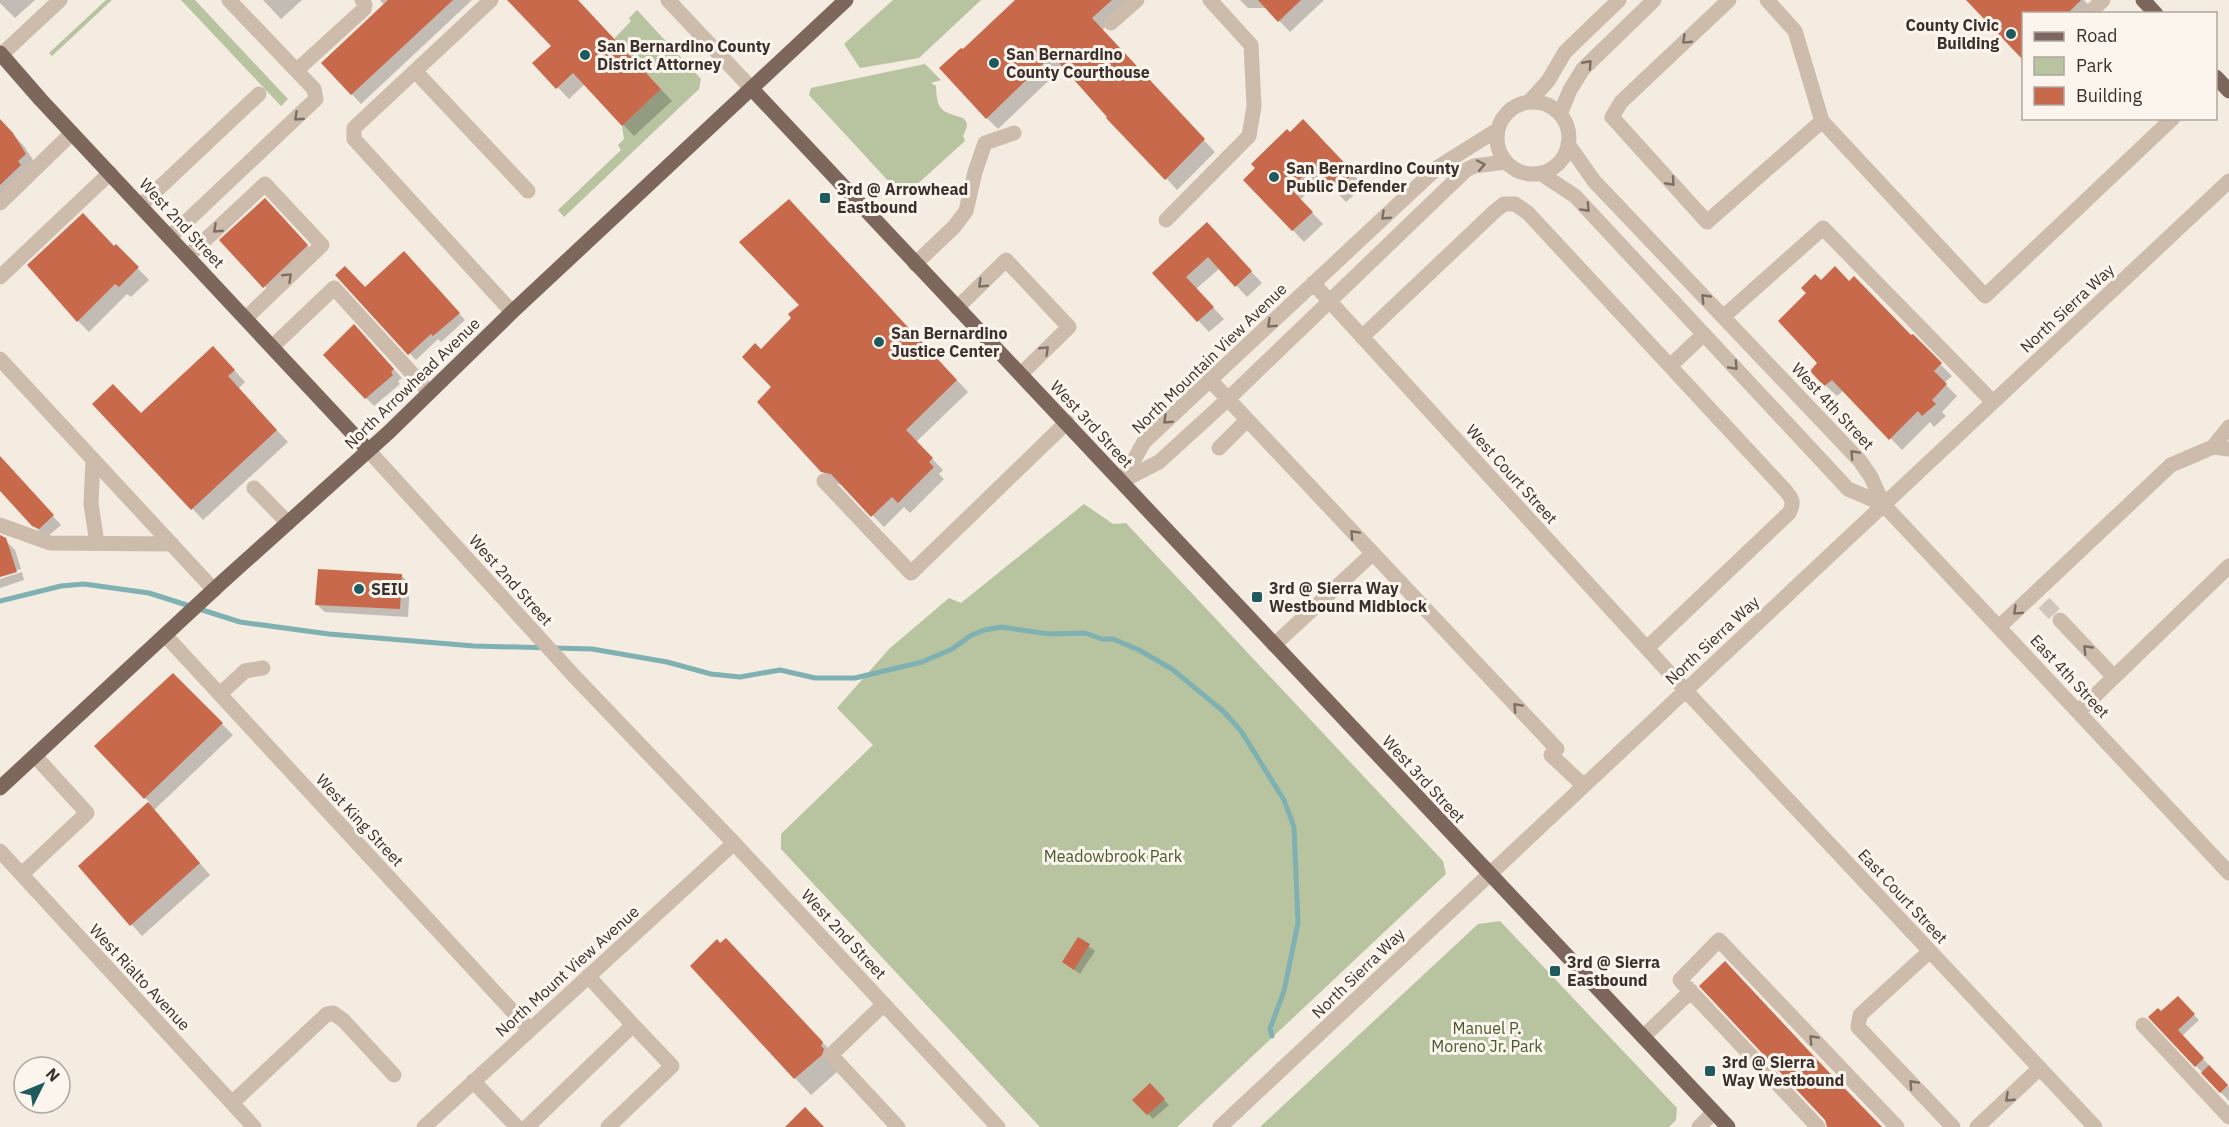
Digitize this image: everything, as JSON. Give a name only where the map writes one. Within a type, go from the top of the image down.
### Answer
[{"type":"main road","name":"North Arrowhead Avenue","points":[[0,788],[217,586],[368,450],[846,0]]},
{"type":"main road","points":[[2143,0],[2154,12]]},
{"type":"main road","name":"West 2nd Street","points":[[0,54],[368,450]]},
{"type":"main road","points":[[2217,78],[2229,91]]},
{"type":"main road","name":"West 3rd Street","points":[[752,89],[1728,1127]]},
{"type":"street","points":[[0,54],[60,0]]},
{"type":"street","points":[[170,237],[313,104],[317,94],[229,0]]},
{"type":"street","points":[[298,72],[364,9],[363,0]]},
{"type":"street","name":"West 3rd Street","points":[[668,0],[752,89]]},
{"type":"street","points":[[1111,23],[1137,0]]},
{"type":"street","points":[[1166,220],[1249,136],[1254,106],[1251,45],[1210,0]]},
{"type":"street","points":[[1529,102],[1548,81],[1565,52],[1619,0]]},
{"type":"street","points":[[1629,0],[1641,13]]},
{"type":"street","points":[[1560,114],[1570,90],[1583,69],[1654,0]]},
{"type":"street","points":[[1729,0],[1621,102],[1612,117],[1707,222],[1822,121]]},
{"type":"street","points":[[1767,0],[1795,31],[1822,121],[1985,296],[2171,120]]},
{"type":"street","points":[[2090,12],[2103,0]]},
{"type":"street","points":[[484,2],[354,128],[354,139],[512,312]]},
{"type":"street","points":[[415,71],[528,191]]},
{"type":"street","points":[[141,205],[259,94]]},
{"type":"street","points":[[1529,102],[1541,103],[1560,114],[1566,125],[1568,144],[1561,161],[1551,169],[1527,174],[1515,170],[1506,162],[1499,152],[1497,130],[1501,119],[1509,110],[1529,102]]},
{"type":"street","name":"North Mountain View Avenue","points":[[1122,481],[1144,442],[1438,166],[1497,130]]},
{"type":"street","points":[[0,203],[72,133]]},
{"type":"street","points":[[915,264],[954,227],[966,211],[985,142],[1014,133]]},
{"type":"street","name":"West 4th Street","points":[[1568,144],[1594,181],[1860,460],[1871,477],[1883,504]]},
{"type":"street","points":[[1122,481],[1159,462],[1228,399],[1466,170],[1474,166],[1506,162]]},
{"type":"street","points":[[0,277],[110,173]]},
{"type":"street","points":[[1540,173],[1575,196],[1848,489],[1883,504]]},
{"type":"street","name":"North Sierra Way","points":[[1221,1127],[1489,873],[2229,182]]},
{"type":"street","points":[[188,256],[265,184],[322,245],[246,318]]},
{"type":"street","points":[[1362,337],[1504,204],[1515,204],[1528,213],[1784,489],[1792,498],[1793,506],[1789,513],[1647,648]]},
{"type":"street","points":[[1723,317],[1823,228],[1993,402]]},
{"type":"street","points":[[957,308],[1006,260],[1069,327],[1021,374]]},
{"type":"street","name":"West Court Street","points":[[1313,283],[1685,690]]},
{"type":"street","points":[[273,346],[334,288],[429,392]]},
{"type":"street","points":[[1670,366],[1704,334]]},
{"type":"street","points":[[2,365],[172,544],[217,586]]},
{"type":"street","points":[[1210,380],[1583,785]]},
{"type":"street","points":[[1219,448],[1247,420]]},
{"type":"street","points":[[824,481],[911,573],[1067,422]]},
{"type":"street","points":[[1999,627],[2039,598],[2061,568],[2171,465],[2213,447],[2229,427]]},
{"type":"street","points":[[2213,447],[2229,449]]},
{"type":"street","name":"West 2nd Street","points":[[368,450],[575,677],[734,843],[998,1127]]},
{"type":"street","points":[[93,459],[91,504],[97,543]]},
{"type":"street","points":[[254,488],[288,523]]},
{"type":"street","name":"East 4th Street","points":[[1883,504],[2229,873]]},
{"type":"street","points":[[0,525],[50,543],[172,544]]},
{"type":"street","points":[[1274,645],[1372,554]]},
{"type":"street","points":[[2078,712],[2229,566]]},
{"type":"street","points":[[2060,620],[2114,677]]},
{"type":"street","name":"West King Street","points":[[165,635],[529,1029]]},
{"type":"street","points":[[220,694],[245,671],[263,668]]},
{"type":"street","name":"East Court Street","points":[[1685,690],[2095,1127]]},
{"type":"street","points":[[22,874],[87,813],[35,756]]},
{"type":"street","name":"North Mount View Avenue","points":[[424,1127],[734,843]]},
{"type":"street","name":"West Rialto Avenue","points":[[0,851],[254,1127]]},
{"type":"street","points":[[1818,1127],[1680,980],[1719,940],[1897,1127]]},
{"type":"street","points":[[1930,951],[1860,1016],[1858,1027],[1953,1127]]},
{"type":"street","points":[[588,976],[672,1066],[608,1127]]},
{"type":"street","points":[[1643,1037],[1691,992]]},
{"type":"street","points":[[884,1004],[831,1055],[898,1127]]},
{"type":"street","points":[[232,1103],[327,1014],[333,1013],[343,1020],[394,1075]]},
{"type":"street","points":[[527,1127],[633,1025]]},
{"type":"street","points":[[2143,1025],[2229,1117]]},
{"type":"street","points":[[1977,1127],[2040,1068]]},
{"type":"street","points":[[473,1082],[517,1127]]},
{"type":"street","points":[[1699,1127],[1714,1112]]},
{"type":"green space","points":[[106,0],[112,0],[52,56],[49,53]]},
{"type":"green space","points":[[181,0],[195,0],[288,99],[281,106]]},
{"type":"green space","points":[[893,0],[981,0],[919,58],[860,68],[844,44]]},
{"type":"green space","points":[[637,10],[701,79],[699,89],[564,217],[558,210],[621,150],[618,145],[624,139],[622,126],[661,89],[614,39],[631,21],[629,18]]},
{"type":"green space","points":[[925,64],[941,80],[931,83],[936,86],[939,105],[945,111],[963,118],[966,122],[967,127],[963,136],[965,141],[903,197],[809,95],[811,88]]},
{"type":"green space","name":"Meadowbrook Park","points":[[1084,504],[1113,524],[1126,523],[1443,861],[1446,874],[1177,1127],[1040,1127],[781,849],[781,834],[873,745],[837,708],[889,649],[949,598],[961,603]]},
{"type":"green space","name":"Manuel P. Moreno Jr. Park","points":[[1500,921],[1677,1108],[1676,1120],[1669,1127],[1260,1127],[1478,924]]},
{"type":"building","points":[[388,0],[453,0],[351,95],[321,63]]},
{"type":"building","name":"San Bernardino County District Attorney","points":[[507,0],[578,0],[661,89],[622,126],[573,73],[556,89],[532,63],[551,46]]},
{"type":"building","points":[[1015,0],[1112,0],[1092,18],[1205,139],[1165,180],[1106,118],[1052,55],[986,119],[939,68],[961,48],[963,49]]},
{"type":"building","points":[[1258,0],[1301,0],[1278,22]]},
{"type":"building","name":"County Civic Building","points":[[1966,0],[2081,0],[2069,12],[2022,12],[2022,59]]},
{"type":"building","points":[[0,119],[13,133],[26,154],[18,161],[21,165],[0,185]]},
{"type":"building","name":"San Bernardino County Public Defender","points":[[1303,119],[1354,173],[1334,192],[1312,168],[1290,188],[1313,212],[1292,231],[1243,180],[1255,168],[1251,164],[1287,129],[1290,132]]},
{"type":"building","points":[[265,198],[308,245],[263,288],[219,240]]},
{"type":"building","points":[[789,199],[957,380],[906,430],[933,458],[929,462],[934,467],[898,503],[892,497],[871,517],[831,474],[821,472],[757,402],[771,387],[742,357],[755,343],[761,349],[791,318],[788,314],[799,305],[739,242]]},
{"type":"building","points":[[83,213],[114,246],[116,244],[139,267],[119,287],[115,284],[77,322],[27,265]]},
{"type":"building","points":[[1207,222],[1252,271],[1235,287],[1208,257],[1186,277],[1214,307],[1197,322],[1152,273]]},
{"type":"building","points":[[404,251],[460,313],[433,336],[431,334],[408,355],[335,275],[345,266],[365,287]]},
{"type":"building","points":[[1835,266],[1849,281],[1854,276],[1911,335],[1913,334],[1942,363],[1934,371],[1947,384],[1932,400],[1936,404],[1922,416],[1918,411],[1889,440],[1832,380],[1824,386],[1810,371],[1817,363],[1778,321],[1806,293],[1801,288],[1815,274],[1821,280]]},
{"type":"building","points":[[354,324],[394,369],[391,372],[393,375],[365,399],[323,355]]},
{"type":"building","points":[[213,346],[235,370],[228,376],[277,430],[191,510],[92,404],[113,384],[141,413]]},
{"type":"building","points":[[0,456],[54,515],[39,529],[32,526],[0,491]]},
{"type":"building","points":[[0,535],[6,538],[17,572],[0,577]]},
{"type":"building","name":"SEIU","points":[[318,569],[402,574],[400,609],[315,605]]},
{"type":"building","points":[[173,673],[223,723],[144,799],[94,746]]},
{"type":"building","points":[[148,802],[200,863],[130,926],[78,866]]},
{"type":"building","points":[[1078,937],[1090,944],[1074,970],[1062,962]]},
{"type":"building","points":[[726,938],[823,1042],[822,1055],[794,1079],[690,966],[717,939],[720,943]]},
{"type":"building","points":[[1725,961],[1882,1127],[1827,1127],[1825,1120],[1699,986]]},
{"type":"building","points":[[2178,996],[2195,1014],[2178,1030],[2204,1058],[2195,1067],[2148,1017],[2158,1008],[2161,1011]]},
{"type":"building","points":[[2209,1065],[2228,1085],[2220,1093],[2201,1073]]},
{"type":"building","points":[[1150,1083],[1165,1099],[1147,1115],[1132,1100]]},
{"type":"building","points":[[805,1107],[824,1127],[785,1127]]},
{"type":"waterway","points":[[0,601],[61,586],[84,584],[149,593],[240,622],[329,634],[474,646],[592,649],[667,662],[711,674],[740,677],[780,670],[815,678],[855,678],[922,662],[952,649],[970,636],[984,630],[1001,627],[1049,634],[1085,633],[1102,639],[1113,639],[1139,650],[1172,669],[1223,711],[1241,731],[1284,800],[1294,827],[1298,923],[1284,991],[1270,1029],[1272,1036]]},
{"type":"tunnel","points":[[2044,603],[2060,620]]},
{"type":"place","name":"County Civic Building","points":[[2011,34]]},
{"type":"place","name":"San Bernardino County District Attorney","points":[[585,55]]},
{"type":"place","name":"San Bernardino County Courthouse","points":[[994,63]]},
{"type":"place","name":"San Bernardino County Public Defender","points":[[1274,177]]},
{"type":"place","name":"3rd @ Arrowhead Eastbound","points":[[825,198]]},
{"type":"place","name":"San Bernardino Justice Center","points":[[879,342]]},
{"type":"place","name":"SEIU","points":[[359,589]]},
{"type":"place","name":"3rd @ Sierra Way Westbound Midblock","points":[[1257,597]]},
{"type":"place","name":"3rd @ Sierra Eastbound","points":[[1555,971]]},
{"type":"place","name":"3rd @ Sierra Way Westbound","points":[[1710,1071]]}]
